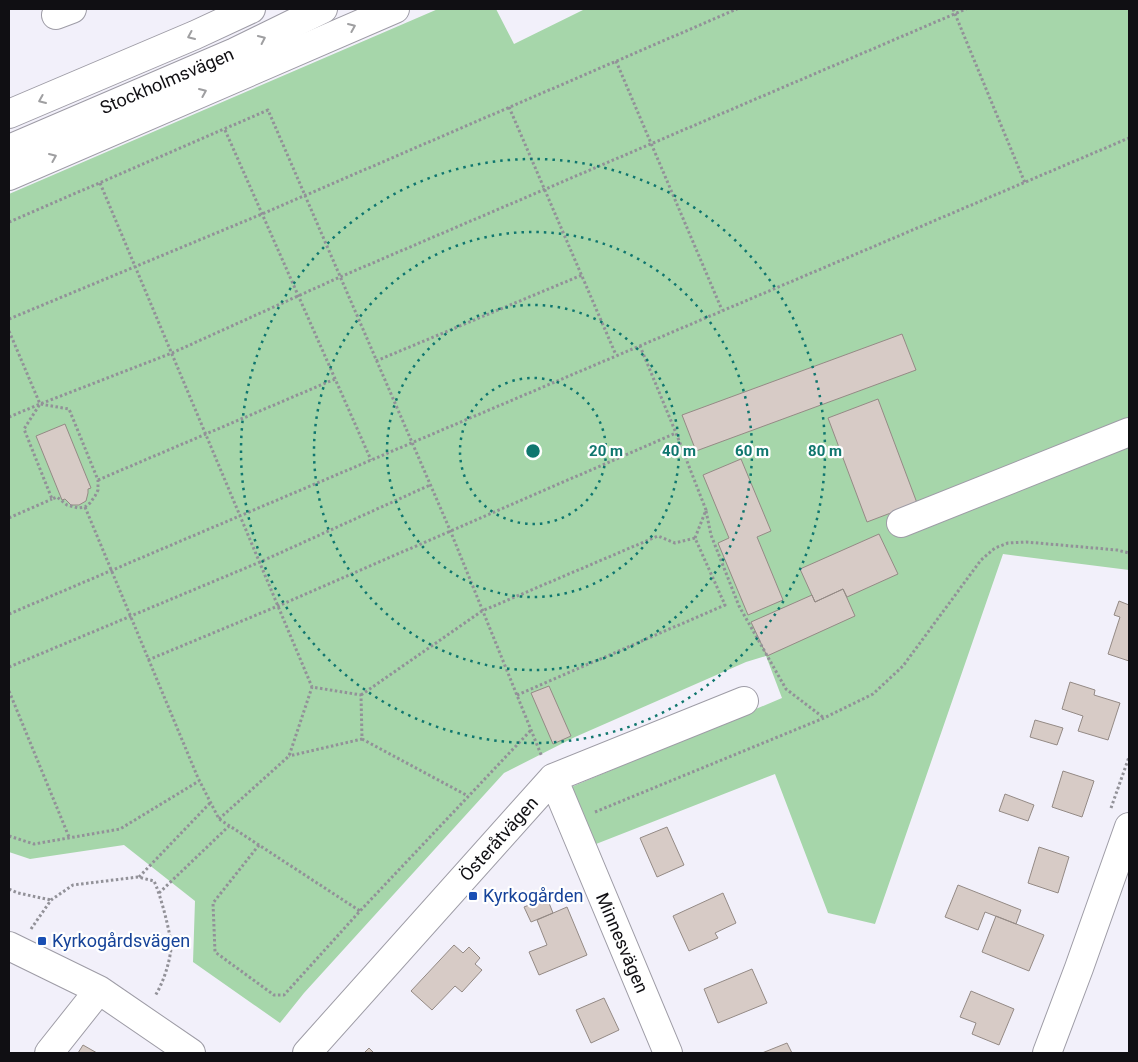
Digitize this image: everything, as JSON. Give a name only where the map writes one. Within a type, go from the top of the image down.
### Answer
[{"type":"street","name":"Stockholmsvägen","points":[[9,114],[251,9]]},
{"type":"street","name":"Stockholmsvägen","points":[[9,149],[235,52],[292,26],[323,9]]},
{"type":"street","points":[[9,176],[395,9]]},
{"type":"street","points":[[901,523],[1129,432]]},
{"type":"street","name":"Österåtvägen","points":[[307,1053],[552,778],[744,701]]},
{"type":"street","name":"Minnesvägen","points":[[552,778],[668,1053]]},
{"type":"street","points":[[1046,1053],[1079,968],[1129,827]]},
{"type":"street","points":[[13,948],[99,990],[191,1053]]},
{"type":"street","points":[[49,1053],[99,990]]},
{"type":"path","points":[[9,319],[262,214],[737,9]]},
{"type":"path","points":[[953,9],[1025,183]]},
{"type":"path","points":[[9,417],[172,353],[340,277],[966,9]]},
{"type":"path","points":[[616,61],[722,310]]},
{"type":"path","points":[[509,107],[616,355]]},
{"type":"path","points":[[9,222],[268,110],[450,530],[552,778]]},
{"type":"path","points":[[225,130],[371,460]]},
{"type":"path","points":[[9,614],[1129,138]]},
{"type":"path","points":[[100,183],[312,687],[289,756],[219,820]]},
{"type":"path","points":[[376,361],[582,276]]},
{"type":"path","points":[[9,331],[40,404]]},
{"type":"path","points":[[640,346],[706,510],[711,535],[738,606],[786,689],[824,718]]},
{"type":"path","points":[[98,480],[335,379]]},
{"type":"path","points":[[9,518],[57,497],[67,505],[85,507],[95,496],[98,480],[69,409],[40,404]]},
{"type":"path","points":[[40,404],[24,429],[52,499]]},
{"type":"path","points":[[148,660],[278,606],[676,433]]},
{"type":"path","points":[[9,667],[260,562],[430,485]]},
{"type":"path","points":[[85,507],[199,781],[219,820],[360,910]]},
{"type":"path","points":[[517,695],[725,606],[695,538],[706,510]]},
{"type":"path","points":[[312,687],[361,695],[482,611],[658,536],[675,543],[695,538]]},
{"type":"path","points":[[571,822],[824,718],[873,694],[902,666],[981,560],[995,548],[1008,543],[1026,542],[1117,550],[1129,553]]},
{"type":"path","points":[[9,691],[69,838]]},
{"type":"path","points":[[361,695],[362,739]]},
{"type":"path","points":[[259,845],[213,903],[215,952],[274,995],[284,995],[360,910],[532,729]]},
{"type":"path","points":[[289,756],[362,739],[468,796]]},
{"type":"path","points":[[9,836],[34,844],[120,829],[199,781]]},
{"type":"path","points":[[138,877],[210,803]]},
{"type":"path","points":[[160,893],[229,826]]},
{"type":"path","points":[[13,948],[51,900],[73,885],[138,877],[154,881],[160,893],[171,947],[162,986],[141,1019]]},
{"type":"path","points":[[9,889],[18,893],[51,900]]},
{"type":"green space","points":[[438,9],[496,9],[514,44],[585,9],[1129,9],[1129,570],[1003,554],[875,924],[828,913],[775,774],[596,844],[569,788],[782,698],[766,656],[746,662],[575,737],[504,773],[304,993],[280,1023],[193,962],[195,901],[124,845],[30,859],[9,852],[9,194]]},
{"type":"building","points":[[902,334],[916,370],[696,451],[682,415]]},
{"type":"building","points":[[878,399],[917,503],[867,522],[828,418]]},
{"type":"building","points":[[65,424],[91,488],[88,489],[86,501],[79,505],[71,505],[65,499],[62,500],[36,436]]},
{"type":"building","points":[[741,459],[771,531],[757,537],[783,600],[748,615],[718,543],[729,538],[703,475]]},
{"type":"building","points":[[879,534],[898,574],[847,597],[843,589],[815,602],[800,569]]},
{"type":"building","points":[[843,589],[855,616],[767,656],[751,622],[812,595],[815,602]]},
{"type":"building","points":[[1119,601],[1129,605],[1129,661],[1108,654],[1120,617],[1114,615]]},
{"type":"building","points":[[1070,682],[1095,690],[1094,695],[1120,703],[1108,740],[1078,731],[1083,716],[1062,709]]},
{"type":"building","points":[[549,686],[571,736],[553,744],[531,693]]},
{"type":"building","points":[[1035,720],[1063,728],[1057,745],[1030,737]]},
{"type":"building","points":[[1063,771],[1094,781],[1082,817],[1052,807]]},
{"type":"building","points":[[1005,794],[1034,805],[1028,821],[999,811]]},
{"type":"building","points":[[667,827],[684,865],[657,877],[640,838]]},
{"type":"building","points":[[1039,847],[1069,857],[1058,893],[1028,883]]},
{"type":"building","points":[[958,885],[1021,910],[1016,924],[985,912],[978,930],[945,917]]},
{"type":"building","points":[[723,893],[736,923],[715,933],[718,938],[689,951],[673,916]]},
{"type":"building","points":[[547,898],[553,913],[531,922],[524,907]]},
{"type":"building","points":[[567,907],[587,955],[539,975],[529,952],[547,945],[537,920]]},
{"type":"building","points":[[996,916],[1044,935],[1029,971],[982,952]]},
{"type":"building","points":[[454,945],[463,953],[469,947],[480,958],[475,964],[482,970],[462,992],[455,986],[432,1010],[411,991]]},
{"type":"building","points":[[752,969],[767,1003],[718,1023],[704,989]]},
{"type":"building","points":[[971,991],[1014,1009],[999,1045],[972,1034],[976,1023],[960,1017]]},
{"type":"building","points":[[604,998],[619,1030],[591,1043],[576,1010]]},
{"type":"building","points":[[787,1043],[792,1053],[762,1053]]},
{"type":"building","points":[[83,1045],[97,1053],[78,1053]]},
{"type":"building","points":[[369,1048],[374,1053],[364,1053]]},
{"type":"place","name":"Kyrkogården","points":[[473,896]]},
{"type":"place","name":"Kyrkogårdsvägen","points":[[42,941]]}]
